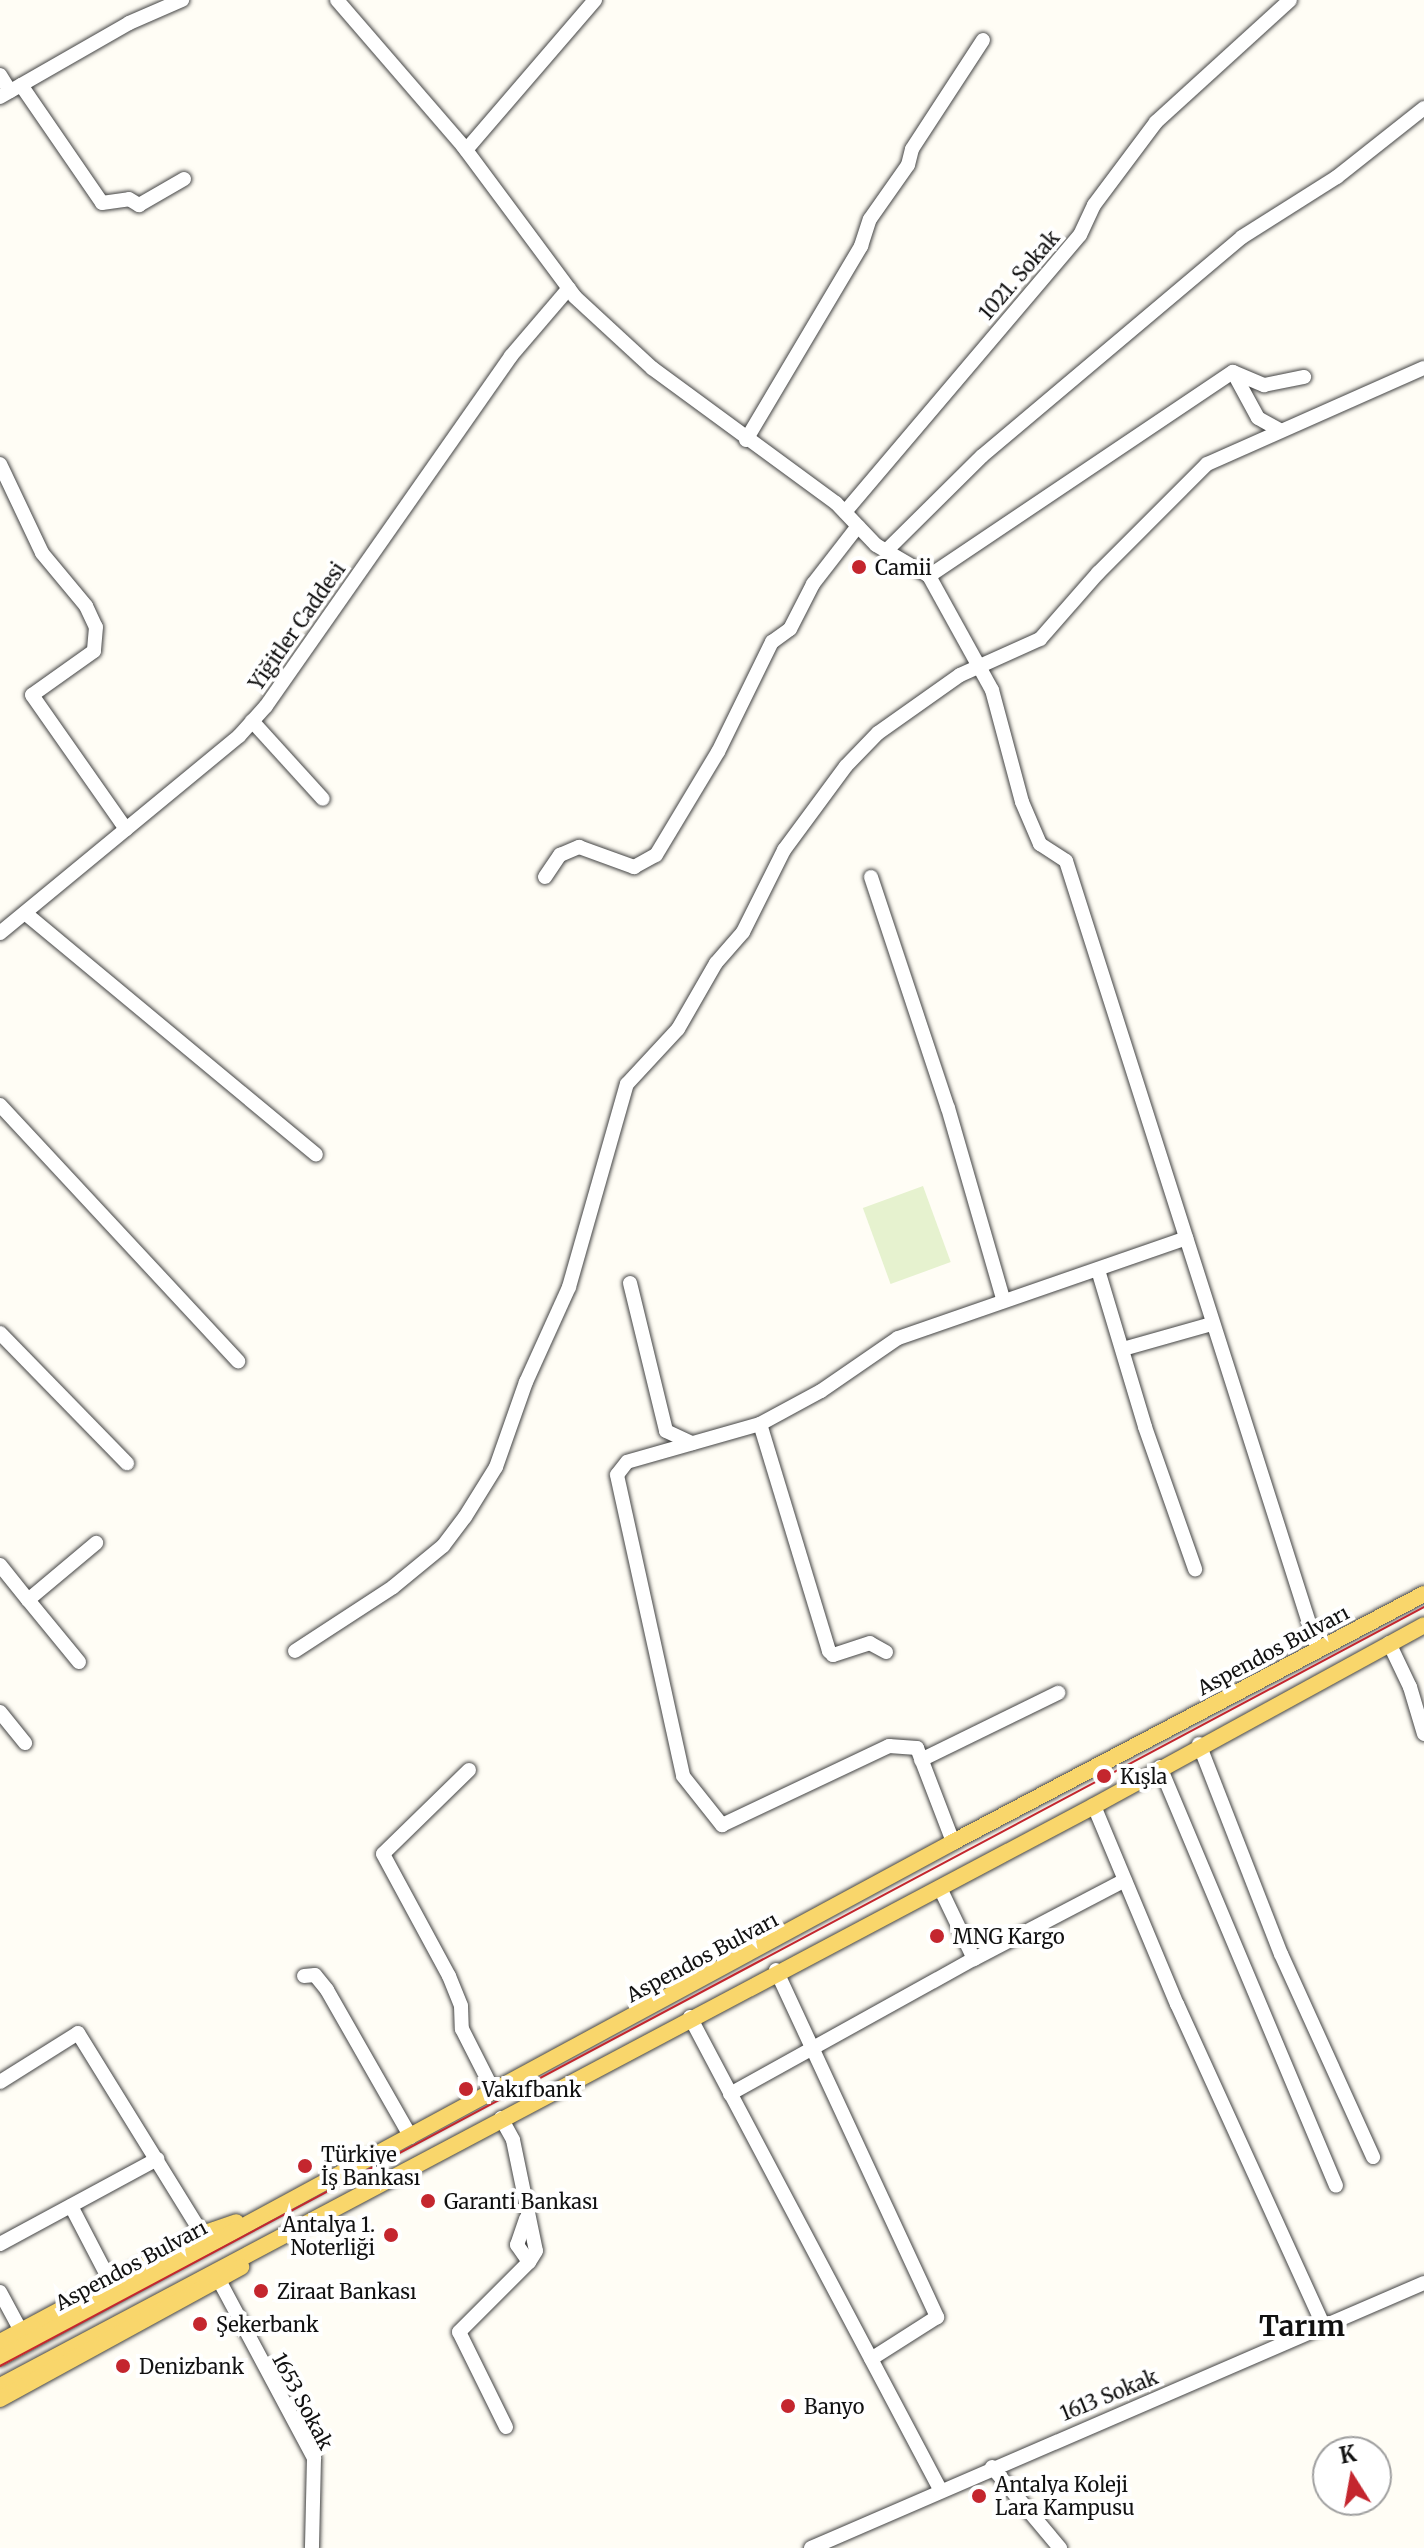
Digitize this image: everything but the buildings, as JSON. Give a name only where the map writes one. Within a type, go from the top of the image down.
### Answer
[{"type":"main road","name":"Aspendos Bulvarı","points":[[2,2352],[283,2206],[953,1842],[1424,1594]]},
{"type":"main road","points":[[0,2386],[776,1970],[1094,1806],[1199,1744],[1424,1625]]},
{"type":"main road","points":[[2,2352],[21,2331],[202,2234],[283,2206]]},
{"type":"main road","points":[[0,2399],[220,2282],[299,2227]]},
{"type":"street","points":[[10,91],[129,23],[182,0]]},
{"type":"street","points":[[337,0],[466,150],[569,288],[652,368],[845,512],[886,551],[929,576],[992,690],[1022,802],[1040,844],[1066,861],[1317,1648]]},
{"type":"street","points":[[466,150],[595,0]]},
{"type":"street","name":"1021. Sokak","points":[[845,512],[1080,235],[1094,205],[1156,122],[1290,0]]},
{"type":"street","points":[[746,440],[861,246],[870,219],[908,165],[912,149],[983,40]]},
{"type":"street","points":[[0,75],[102,203],[129,199],[139,205],[184,179]]},
{"type":"street","points":[[886,551],[982,456],[1242,237],[1337,177],[1424,108]]},
{"type":"street","name":"Yiğitler Caddesi","points":[[0,933],[252,721],[511,356],[569,288]]},
{"type":"street","points":[[295,1651],[393,1587],[456,1531],[496,1467],[530,1370],[558,1314],[627,1084],[678,1029],[716,963],[743,932],[784,850],[846,766],[878,733],[977,663],[1040,639],[1180,486],[1228,451],[1424,368]]},
{"type":"street","points":[[929,576],[1233,372]]},
{"type":"street","points":[[1233,372],[1258,418],[1280,430]]},
{"type":"street","points":[[1233,372],[1264,385],[1304,377]]},
{"type":"street","points":[[0,464],[42,553],[86,606],[96,627],[94,651],[32,695],[126,829]]},
{"type":"street","points":[[545,877],[560,855],[579,847],[634,867],[656,855],[718,752],[772,642],[790,629],[813,584],[858,526]]},
{"type":"street","points":[[252,721],[323,799]]},
{"type":"street","points":[[871,877],[948,1108],[1003,1299]]},
{"type":"street","points":[[25,913],[316,1155]]},
{"type":"street","points":[[0,1105],[238,1361]]},
{"type":"street","points":[[953,1842],[917,1748],[889,1746],[722,1825],[683,1776],[617,1475],[627,1462],[760,1424],[821,1391],[898,1338],[1003,1299],[1119,1265],[1142,1249],[1186,1238]]},
{"type":"street","points":[[1098,1270],[1195,1569]]},
{"type":"street","points":[[630,1283],[666,1431],[692,1443]]},
{"type":"street","points":[[1123,1349],[1212,1324]]},
{"type":"street","points":[[0,1333],[127,1463]]},
{"type":"street","points":[[760,1424],[829,1651],[833,1655],[870,1643],[886,1652]]},
{"type":"street","points":[[28,1600],[96,1543]]},
{"type":"street","points":[[0,1565],[79,1662]]},
{"type":"street","points":[[1389,1643],[1410,1687],[1424,1734]]},
{"type":"street","points":[[921,1760],[1058,1693]]},
{"type":"street","points":[[0,1712],[25,1743]]},
{"type":"street","points":[[1199,1744],[1281,1954],[1373,2157]]},
{"type":"street","points":[[1160,1767],[1336,2186]]},
{"type":"street","points":[[469,1770],[383,1854],[449,1976],[461,2006],[462,2029],[494,2092]]},
{"type":"street","points":[[1094,1806],[1323,2324]]},
{"type":"street","points":[[730,2094],[974,1959],[1125,1880]]},
{"type":"street","points":[[940,1888],[974,1959]]},
{"type":"street","points":[[776,1970],[937,2317],[871,2359]]},
{"type":"street","points":[[304,1976],[315,1975],[327,1990],[411,2137]]},
{"type":"street","points":[[690,2017],[941,2491]]},
{"type":"street","points":[[0,2082],[78,2033],[202,2234]]},
{"type":"street","points":[[501,2118],[513,2140],[526,2219],[517,2245],[529,2262],[459,2332],[506,2427]]},
{"type":"street","points":[[0,2244],[157,2159]]},
{"type":"street","points":[[71,2206],[111,2283]]},
{"type":"street","name":"1653 Sokak","points":[[220,2282],[314,2458],[312,2548]]},
{"type":"street","name":"1613 Sokak","points":[[811,2548],[992,2467],[1424,2283]]},
{"type":"street","points":[[0,2292],[21,2331]]},
{"type":"street","points":[[992,2467],[1060,2548]]},
{"type":"green space","points":[[923,1186],[951,1262],[891,1284],[863,1208]]},
{"type":"tram line","points":[[0,2366],[1424,1607]]},
{"type":"place","name":"Camii","points":[[859,567]]},
{"type":"place","name":"Kışla","points":[[1104,1776]]},
{"type":"place","name":"MNG Kargo","points":[[937,1936]]},
{"type":"place","name":"Vakıfbank","points":[[466,2089]]},
{"type":"place","name":"Türkiye İş Bankası","points":[[305,2166]]},
{"type":"place","name":"Garanti Bankası","points":[[428,2201]]},
{"type":"place","name":"Antalya 1. Noterliği","points":[[391,2235]]},
{"type":"place","name":"Ziraat Bankası","points":[[261,2291]]},
{"type":"place","name":"Şekerbank","points":[[200,2324]]},
{"type":"place","name":"Denizbank","points":[[123,2366]]},
{"type":"place","name":"Banyo","points":[[788,2406]]},
{"type":"place","name":"Antalya Koleji Lara Kampusu","points":[[979,2496]]},
{"type":"district","name":"Tarım","points":[[1302,2326]]}]
